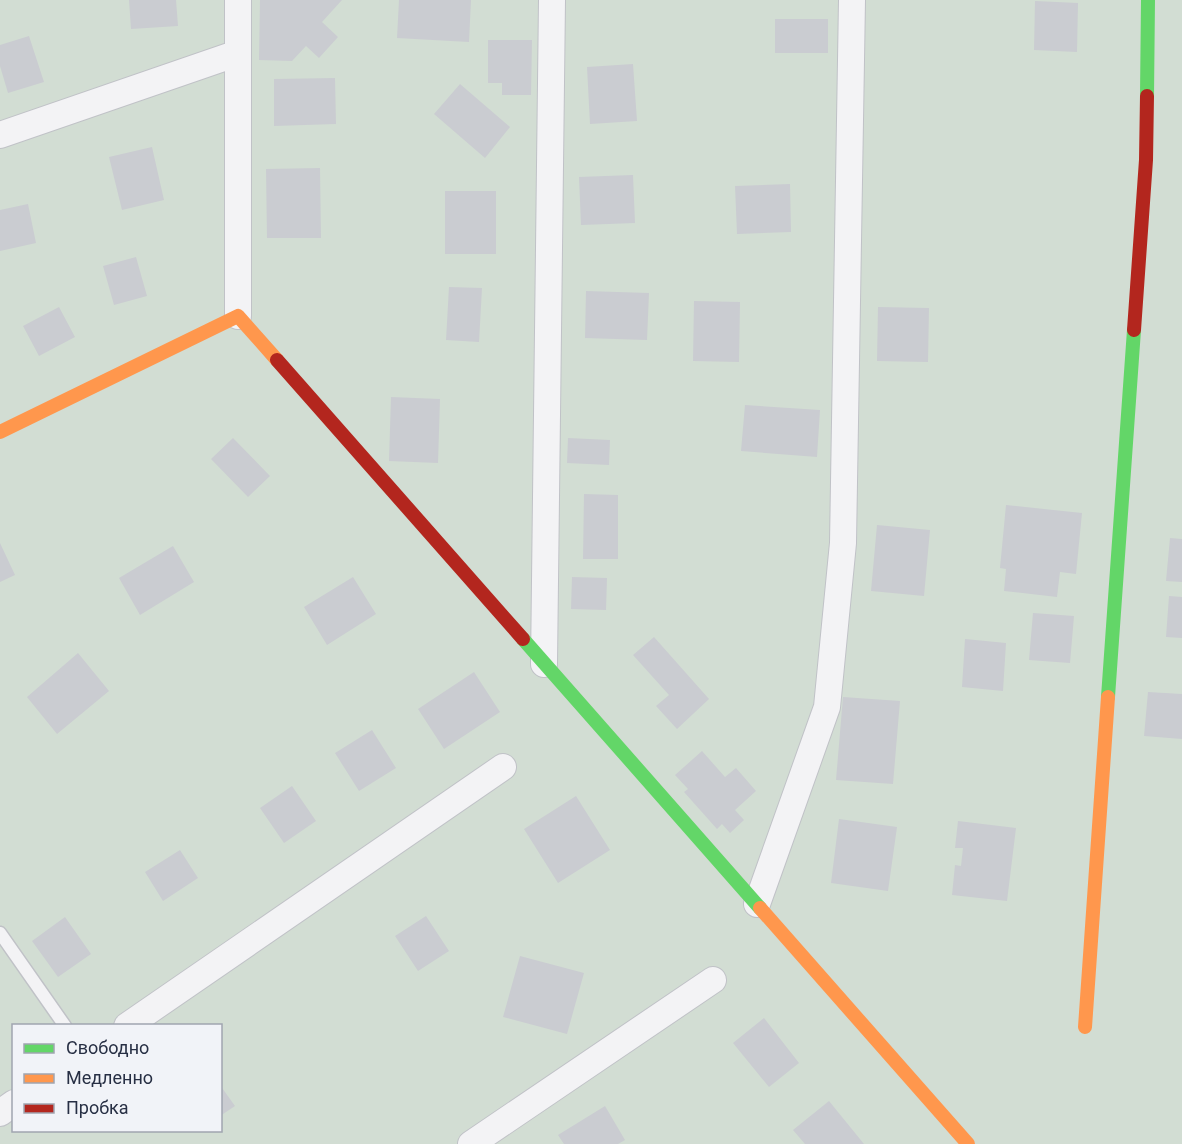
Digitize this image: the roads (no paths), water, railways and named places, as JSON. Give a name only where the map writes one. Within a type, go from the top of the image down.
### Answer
[{"type":"street","points":[[238,0],[238,316],[968,1144]]},
{"type":"street","points":[[544,664],[552,0]]},
{"type":"street","points":[[757,904],[827,707],[843,543],[852,0]]},
{"type":"street","points":[[1085,1027],[1146,160],[1148,0]]},
{"type":"street","points":[[0,135],[238,53]]},
{"type":"street","points":[[0,432],[238,316]]},
{"type":"street","points":[[130,1024],[503,767]]},
{"type":"street","points":[[471,1144],[714,980]]},
{"type":"lane","points":[[0,933],[64,1024]]}]
